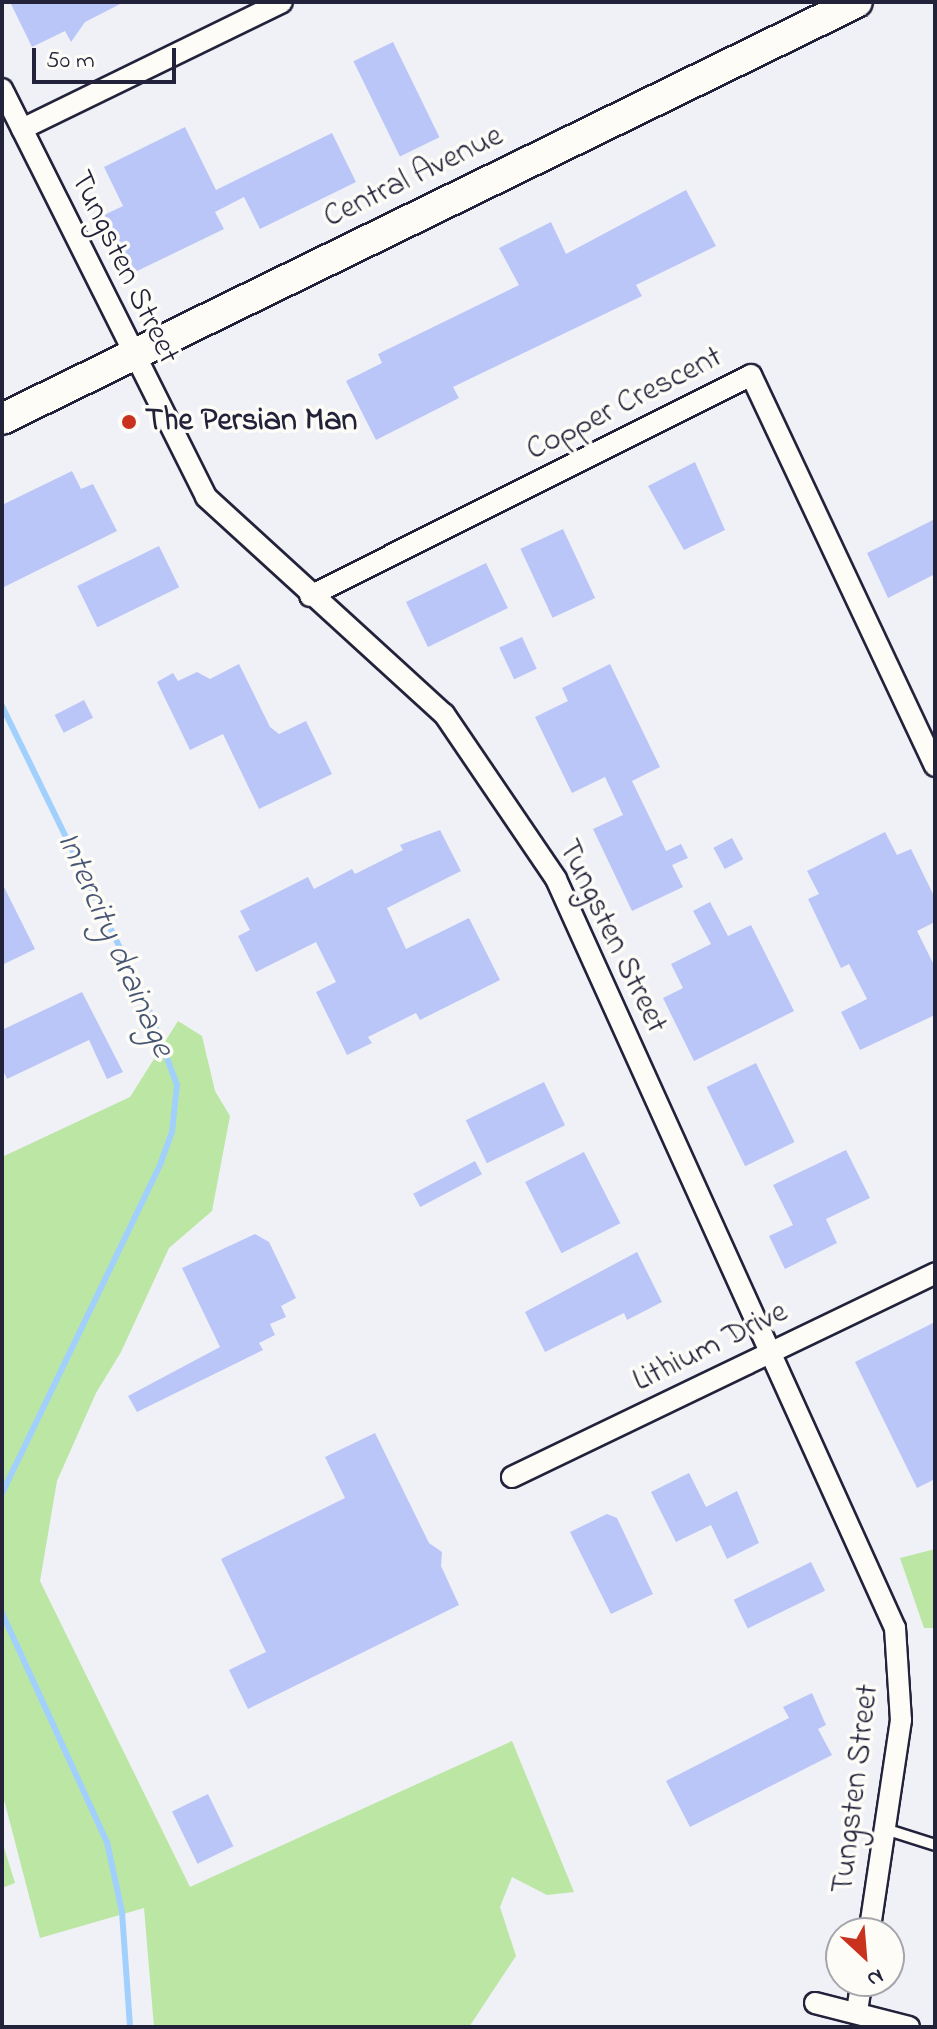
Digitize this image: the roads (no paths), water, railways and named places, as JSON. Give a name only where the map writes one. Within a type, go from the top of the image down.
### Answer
[{"type":"main road","name":"Central Avenue","points":[[2,419],[857,2]]},
{"type":"street","points":[[22,129],[282,2]]},
{"type":"street","name":"Tungsten Street","points":[[2,89],[132,356],[206,497],[310,596],[444,714],[556,879],[769,1354],[875,1575],[895,1628],[901,1720],[871,1917]]},
{"type":"street","name":"Copper Crescent","points":[[310,596],[751,375],[935,766]]},
{"type":"street","name":"Lithium Drive","points":[[512,1477],[935,1273]]},
{"type":"street","points":[[857,2011],[859,1997]]},
{"type":"street","points":[[815,2003],[857,2011],[909,2027]]},
{"type":"lane","points":[[885,1829],[935,1845]]},
{"type":"waterway","name":"Intercity drainage","points":[[2,706],[145,999],[177,1085],[172,1132],[161,1163],[2,1493]]},
{"type":"waterway","name":"Intercity drainage","points":[[2,1613],[107,1842],[122,1912],[130,2027]]},
{"type":"place","name":"The Persian Man","points":[[129,422]]}]
